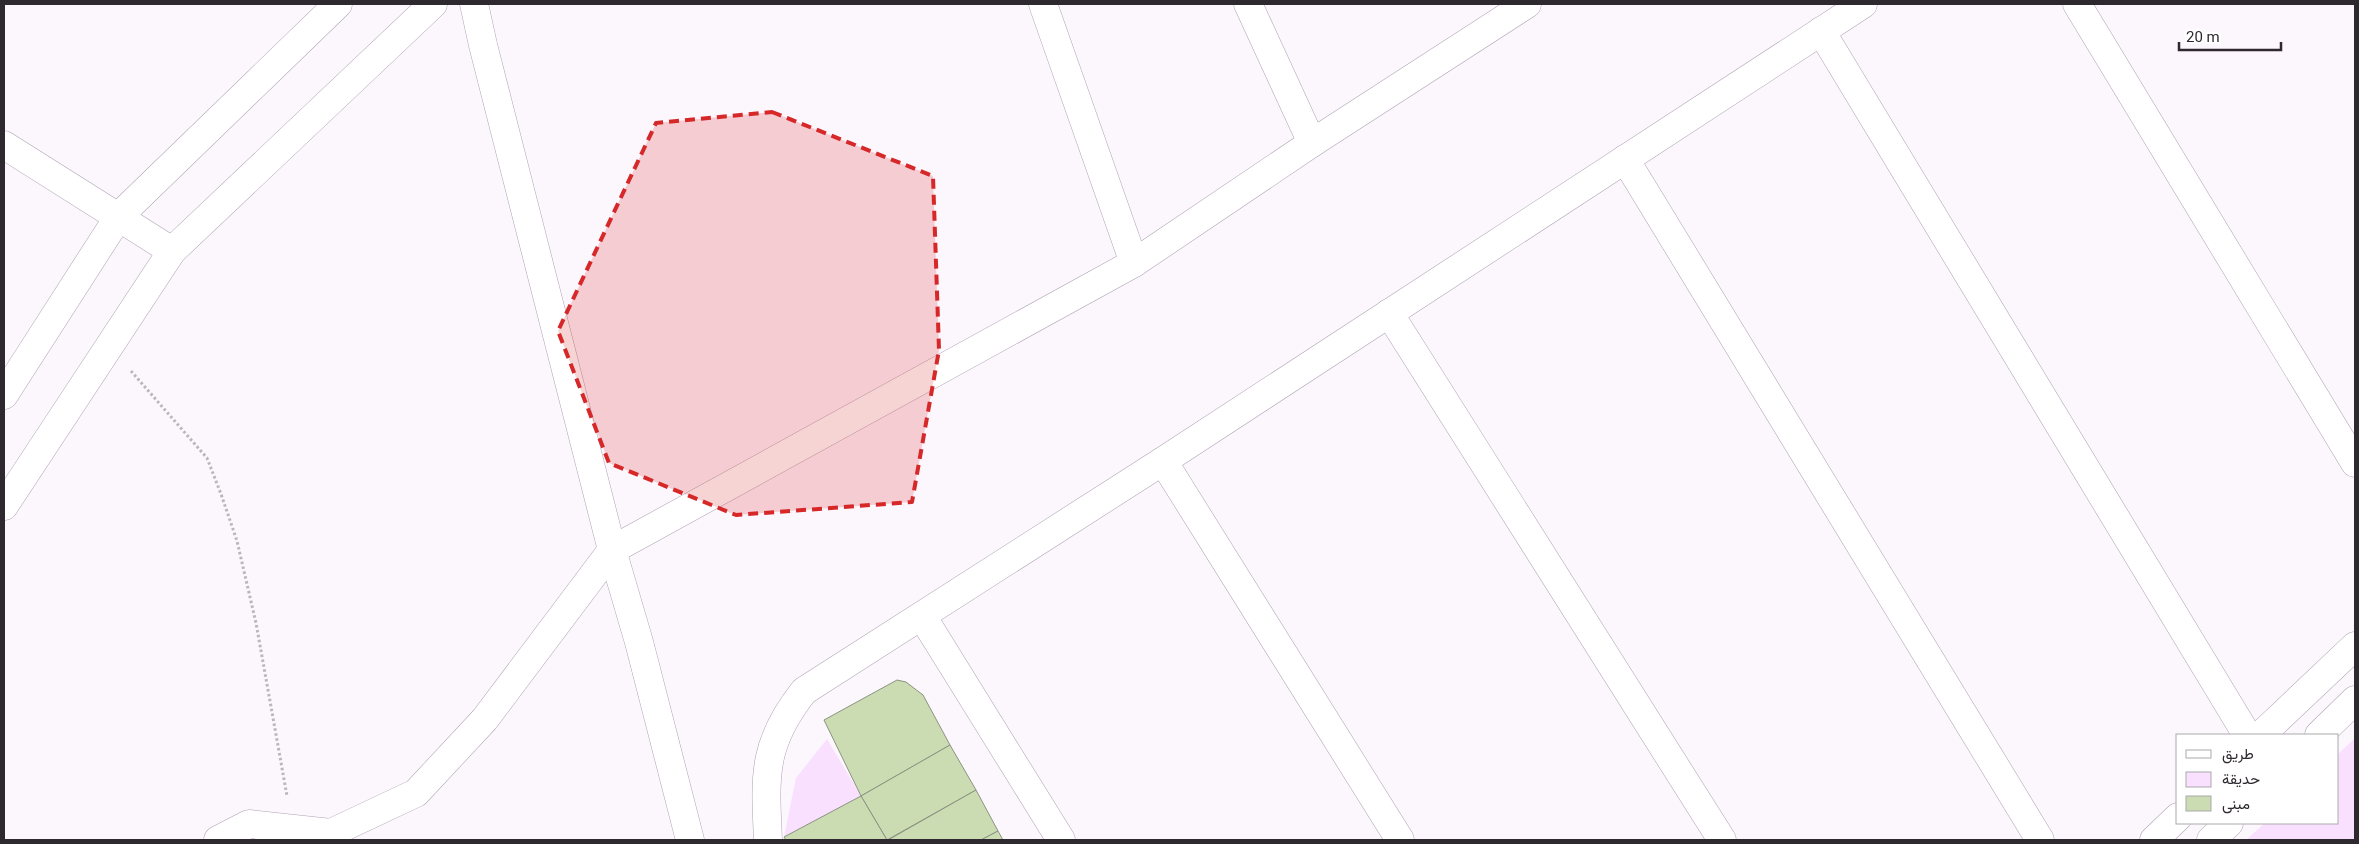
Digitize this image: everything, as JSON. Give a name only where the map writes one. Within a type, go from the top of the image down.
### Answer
[{"type":"street","points":[[4,395],[118,216],[338,4]]},
{"type":"street","points":[[4,506],[172,251],[433,4]]},
{"type":"street","points":[[474,4],[612,550],[639,642],[690,840]]},
{"type":"street","points":[[1043,4],[1134,263]]},
{"type":"street","points":[[1248,4],[1312,143]]},
{"type":"street","points":[[218,840],[249,824],[331,833],[416,793],[485,719],[612,550],[1134,263],[1312,143],[1527,4]]},
{"type":"street","points":[[768,840],[766,783],[768,764],[779,727],[790,708],[804,691],[1163,461],[1863,4]]},
{"type":"street","points":[[2077,4],[2355,463]]},
{"type":"street","points":[[1821,31],[2246,734]]},
{"type":"street","points":[[4,145],[172,251]]},
{"type":"street","points":[[1625,159],[2040,840]]},
{"type":"street","points":[[1389,314],[1722,840]]},
{"type":"street","points":[[1163,461],[1400,840]]},
{"type":"street","points":[[922,616],[1061,840]]},
{"type":"street","points":[[2262,734],[2355,646]]},
{"type":"street","points":[[2320,679],[2354,703],[2320,734]]},
{"type":"street","points":[[2154,840],[2176,819]]},
{"type":"street","points":[[2212,840],[2228,824]]},
{"type":"path","points":[[109,346],[207,458],[221,494],[237,541],[256,622],[293,828]]},
{"type":"highlighted area","points":[[772,112],[933,176],[939,350],[912,502],[736,515],[609,463],[558,331],[656,123]]},
{"type":"green space","points":[[2355,738],[2355,840],[2246,840],[2264,824],[2339,824],[2339,753]]},
{"type":"green space","points":[[827,739],[861,796],[784,837],[796,778]]},
{"type":"building","points":[[897,680],[906,682],[923,695],[950,745],[861,796],[824,720]]},
{"type":"building","points":[[950,745],[976,790],[887,840],[861,796]]},
{"type":"building","points":[[976,790],[998,831],[981,840],[888,840]]},
{"type":"building","points":[[861,796],[887,840],[786,840],[784,837]]},
{"type":"building","points":[[998,831],[1003,840],[981,840]]}]
